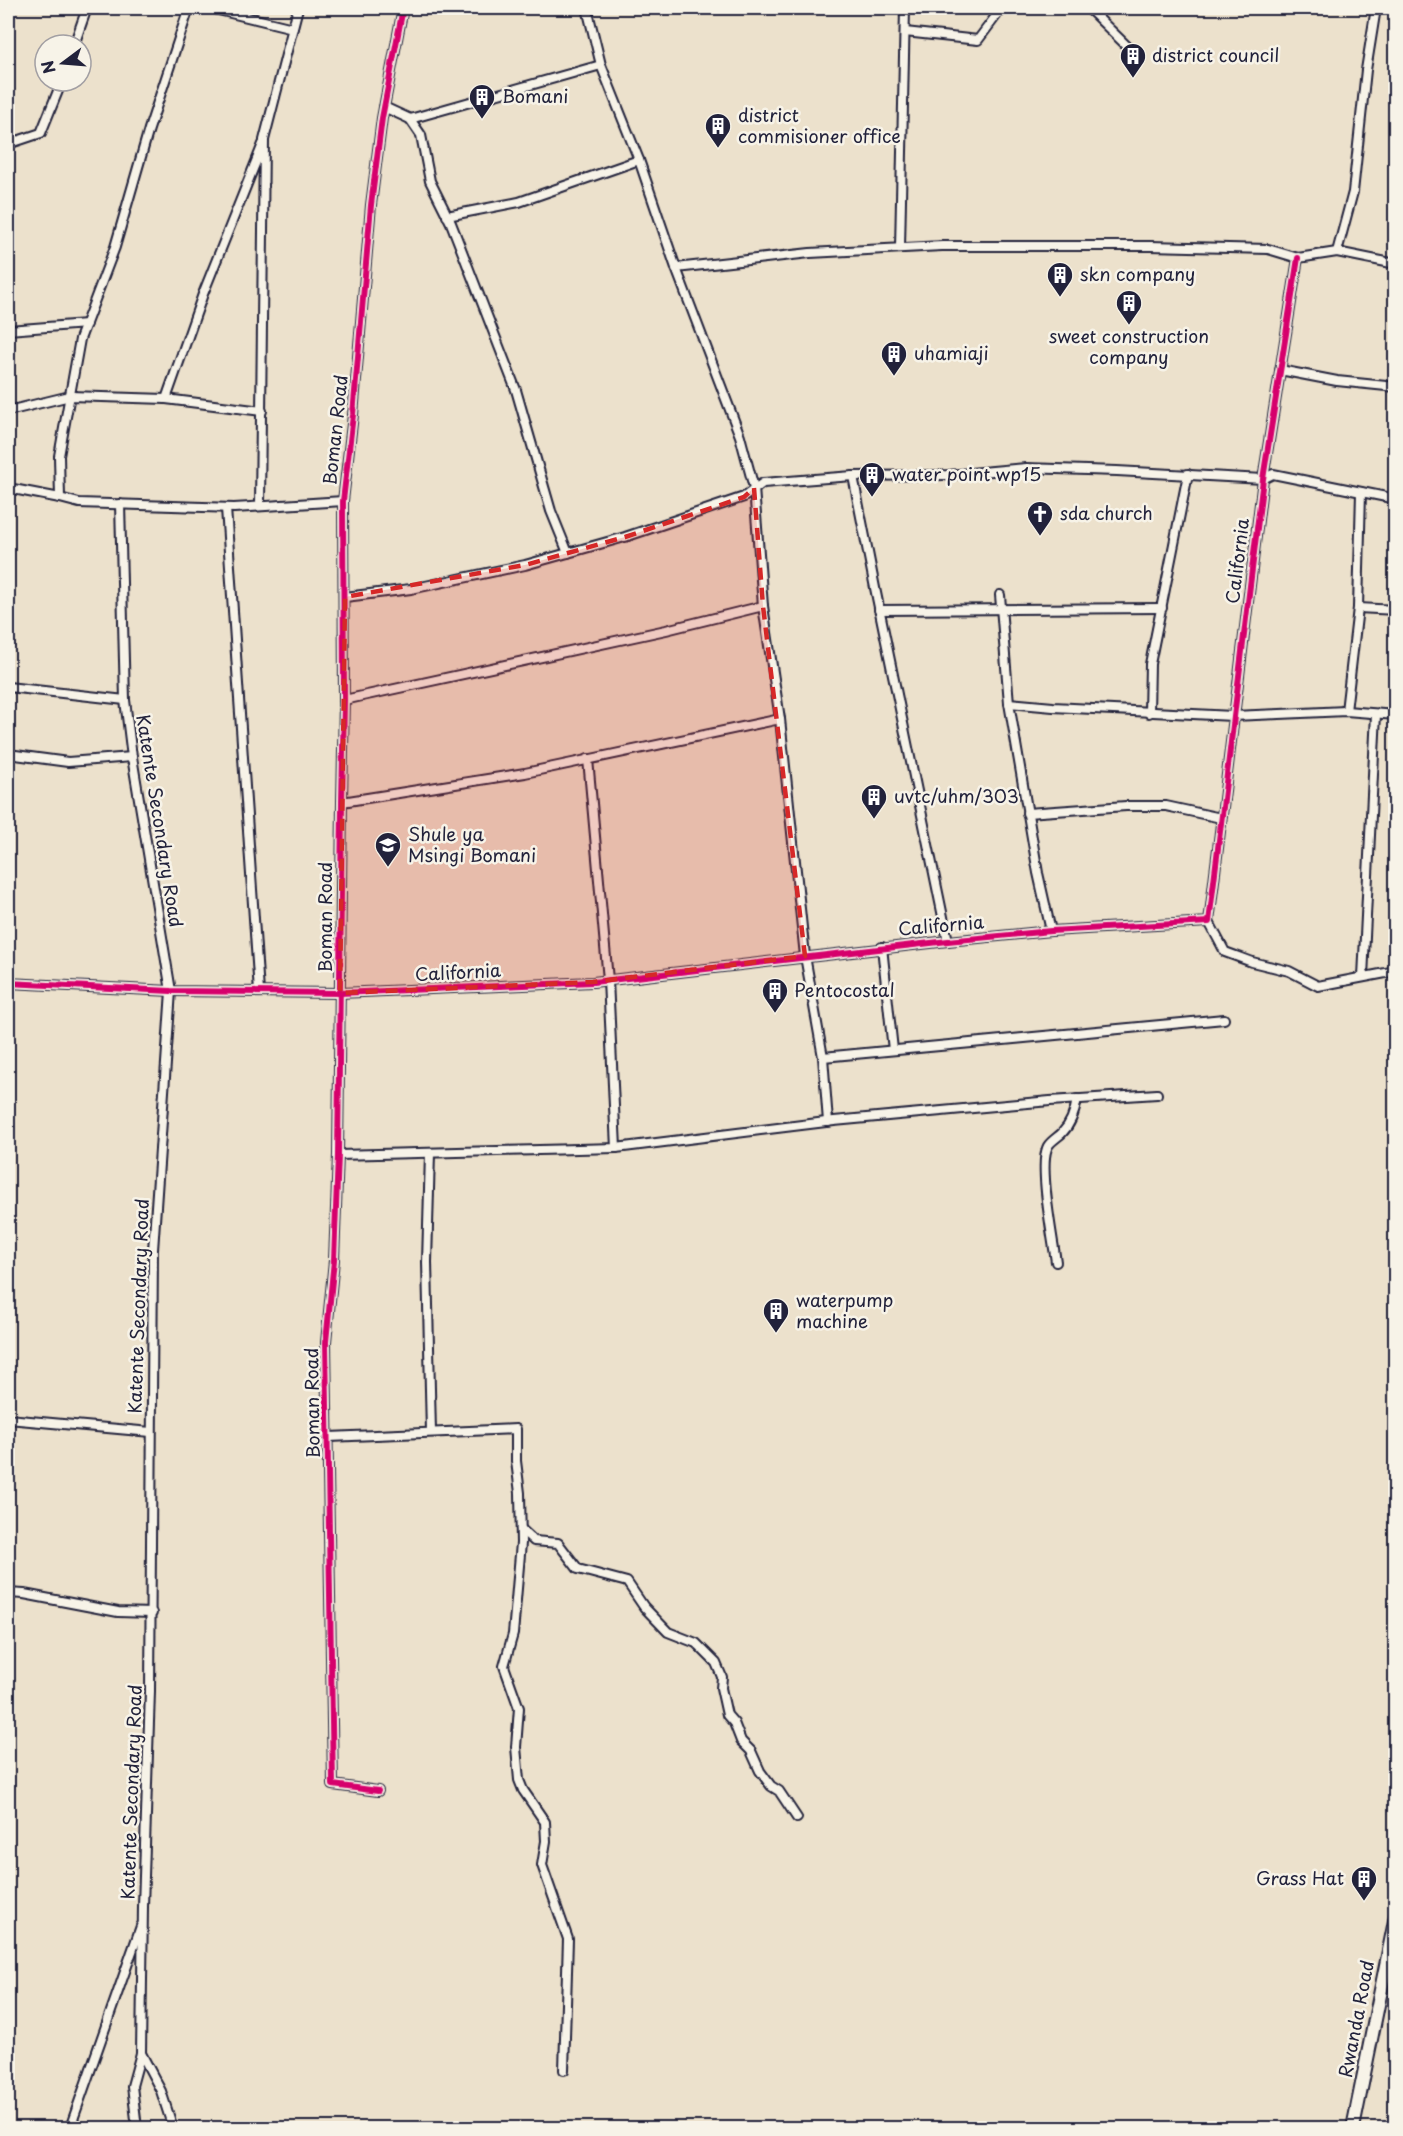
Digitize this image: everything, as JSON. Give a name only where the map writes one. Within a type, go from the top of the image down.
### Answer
[{"type":"highway","name":"Rwanda Road","points":[[1353,2128],[1395,1916]]},
{"type":"street","points":[[78,33],[87,8]]},
{"type":"street","points":[[60,498],[59,456],[80,339],[115,247],[186,8]]},
{"type":"street","points":[[210,8],[292,28]]},
{"type":"street","points":[[166,399],[203,294],[264,140],[298,8]]},
{"type":"street","name":"Boman Road","points":[[378,1791],[333,1785],[326,1342],[334,1260],[338,1155],[345,597],[343,501],[353,415],[371,205],[384,107],[402,8]]},
{"type":"street","points":[[587,8],[601,64],[639,160],[676,268],[740,436],[754,488],[763,606],[780,720],[805,956],[823,1057],[828,1122]]},
{"type":"street","points":[[900,248],[905,8]]},
{"type":"street","points":[[905,32],[978,40],[1002,8]]},
{"type":"street","points":[[1088,8],[1129,48]]},
{"type":"street","points":[[1337,252],[1353,192],[1366,70],[1376,8]]},
{"type":"street","points":[[410,119],[601,64]]},
{"type":"street","points":[[8,144],[40,133],[57,93]]},
{"type":"street","points":[[384,107],[410,119],[420,135],[430,181],[447,216],[516,390],[551,511],[568,553]]},
{"type":"street","points":[[260,506],[264,140]]},
{"type":"street","points":[[447,216],[519,202],[639,160]]},
{"type":"street","points":[[676,268],[810,253],[942,246],[1150,246],[1268,249],[1298,258],[1337,252],[1395,264]]},
{"type":"street","name":"California","points":[[8,983],[171,990],[340,993],[608,980],[948,940],[1051,931],[1209,922],[1263,479],[1298,258]]},
{"type":"street","points":[[8,330],[86,324]]},
{"type":"street","points":[[1280,370],[1337,381],[1395,387]]},
{"type":"street","points":[[8,411],[70,396],[166,399],[262,411]]},
{"type":"street","points":[[345,597],[411,589],[525,565],[626,537],[744,497],[763,483],[854,476],[949,474],[1026,468],[1263,479],[1273,474],[1395,499]]},
{"type":"street","points":[[1149,713],[1150,664],[1188,474]]},
{"type":"street","points":[[854,476],[879,610],[948,940]]},
{"type":"street","points":[[8,488],[79,503],[226,508],[343,501]]},
{"type":"street","points":[[1346,711],[1358,608],[1361,492]]},
{"type":"street","name":"Katente Secondary Road","points":[[120,504],[125,700],[132,757],[171,990],[153,1250],[152,1613],[141,2053],[132,2086],[137,2128]]},
{"type":"street","points":[[226,508],[260,992]]},
{"type":"street","points":[[1000,595],[1009,703],[1027,813],[1051,931]]},
{"type":"street","points":[[344,700],[666,630],[763,606]]},
{"type":"street","points":[[879,610],[1162,608]]},
{"type":"street","points":[[1358,608],[1395,610]]},
{"type":"street","points":[[8,687],[125,700]]},
{"type":"street","points":[[1009,703],[1149,713],[1233,716],[1346,711],[1395,715]]},
{"type":"street","points":[[1363,977],[1376,714]]},
{"type":"street","points":[[342,802],[525,772],[780,720]]},
{"type":"street","points":[[8,754],[68,762],[132,757]]},
{"type":"street","points":[[588,759],[608,980],[616,1148]]},
{"type":"street","points":[[1027,813],[1126,806],[1166,806],[1221,818]]},
{"type":"street","points":[[1209,922],[1225,952],[1252,962],[1289,971],[1318,986],[1395,971]]},
{"type":"street","points":[[882,947],[893,1050]]},
{"type":"street","points":[[823,1057],[1224,1019]]},
{"type":"street","points":[[338,1155],[616,1148],[828,1122],[1157,1094]]},
{"type":"street","points":[[1056,1262],[1047,1214],[1048,1197],[1044,1161],[1048,1145],[1064,1131],[1075,1113],[1077,1100]]},
{"type":"street","points":[[430,1153],[427,1262],[431,1432]]},
{"type":"street","points":[[8,1419],[151,1432]]},
{"type":"street","points":[[329,1437],[516,1429],[521,1529],[513,1634],[504,1666],[519,1708],[516,1747],[519,1780],[523,1790],[545,1822],[546,1841],[542,1865],[568,1939],[564,2070]]},
{"type":"street","points":[[521,1529],[534,1541],[558,1543],[578,1569],[627,1582],[644,1607],[668,1632],[696,1643],[716,1663],[722,1677],[721,1688],[727,1715],[734,1723],[741,1741],[751,1751],[760,1771],[771,1786],[779,1791],[797,1818]]},
{"type":"street","points":[[8,1593],[118,1612],[152,1613]]},
{"type":"street","points":[[70,2128],[143,1919]]},
{"type":"street","points":[[141,2053],[161,2091],[172,2128]]},
{"type":"highlighted area","points":[[754,488],[763,606],[805,956],[593,982],[340,993],[345,597],[525,565],[625,537],[744,497]]},
{"type":"cycle path","points":[[378,1791],[333,1785],[326,1342],[334,1260],[338,1155],[344,700],[343,501],[353,415],[371,205],[382,118],[403,8]]},
{"type":"cycle path","points":[[8,983],[171,991],[340,993],[593,982],[948,941],[1051,931],[1209,922],[1263,479],[1298,258]]},
{"type":"place","name":"district council","points":[[1133,79]]},
{"type":"place","name":"Bomani","points":[[482,120]]},
{"type":"place","name":"district commisioner office","points":[[718,149]]},
{"type":"place","name":"skn company","points":[[1060,298]]},
{"type":"place","name":"sweet construction company","points":[[1129,326]]},
{"type":"place","name":"uhamiaji","points":[[894,377]]},
{"type":"place","name":"water point wp15","points":[[872,498]]},
{"type":"place","name":"sda church","points":[[1040,537]]},
{"type":"place","name":"uvtc/uhm/303","points":[[874,820]]},
{"type":"place","name":"Shule ya Msingi Bomani","points":[[388,868]]},
{"type":"place","name":"Pentocostal","points":[[775,1014]]},
{"type":"place","name":"waterpump machine","points":[[776,1334]]},
{"type":"place","name":"Grass Hat","points":[[1364,1902]]}]
